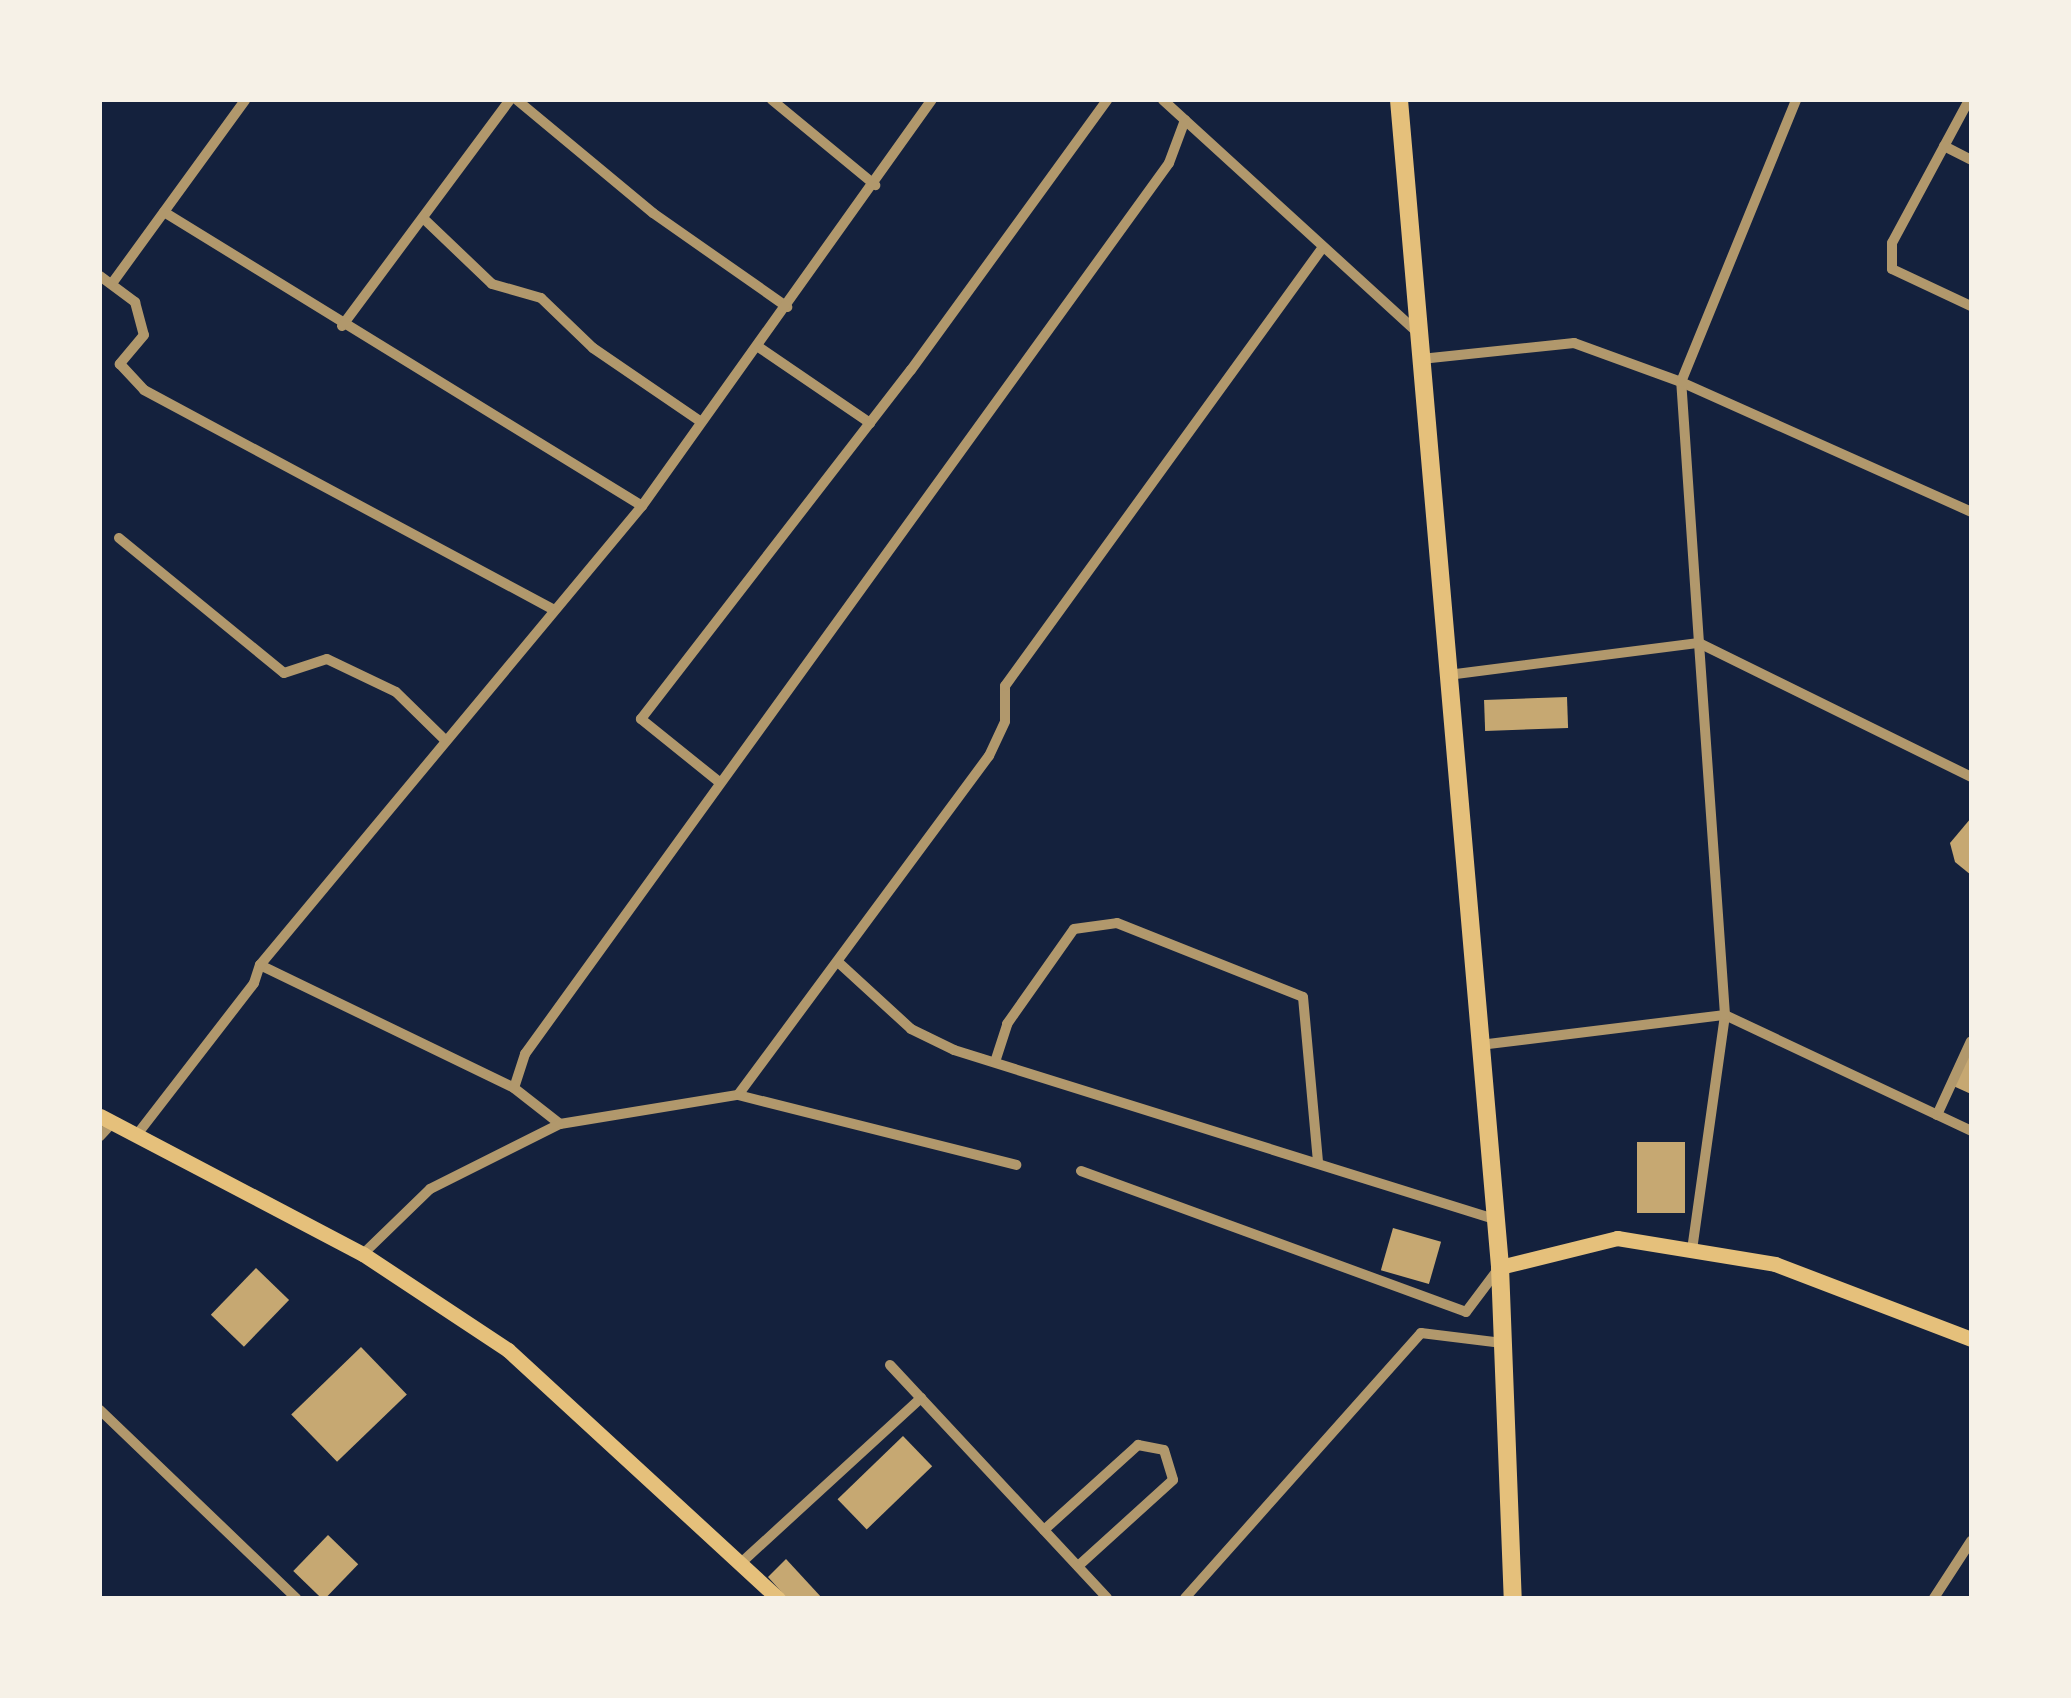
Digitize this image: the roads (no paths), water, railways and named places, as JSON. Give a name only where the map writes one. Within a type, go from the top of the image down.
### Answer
[{"type":"highway","points":[[1399,100],[1500,1268],[1514,1598]]},
{"type":"main road","points":[[106,1119],[139,1132],[363,1254],[508,1350],[778,1598]]},
{"type":"main road","points":[[1500,1268],[1617,1238],[1775,1264],[1971,1340]]},
{"type":"street","points":[[113,282],[245,100]]},
{"type":"street","points":[[342,326],[514,100],[653,213],[787,307]]},
{"type":"street","points":[[772,100],[875,185]]},
{"type":"street","points":[[139,1132],[254,983],[260,965],[444,739],[642,506],[875,185],[932,100]]},
{"type":"street","points":[[718,782],[641,719],[870,423],[1107,100]]},
{"type":"street","points":[[1162,100],[1418,333]]},
{"type":"street","points":[[1692,1250],[1725,1015],[1681,382],[1796,100]]},
{"type":"street","points":[[1969,100],[1892,243],[1892,269],[1971,306]]},
{"type":"street","points":[[514,1088],[525,1054],[1169,163],[1185,120]]},
{"type":"street","points":[[1944,146],[1971,160]]},
{"type":"street","points":[[164,212],[342,326],[642,506]]},
{"type":"street","points":[[423,218],[492,284],[541,298],[593,348],[700,421]]},
{"type":"street","points":[[738,1095],[838,962],[937,818],[989,756],[1005,721],[1004,686],[1324,246]]},
{"type":"street","points":[[100,276],[135,302],[144,335],[120,364],[144,390],[554,610]]},
{"type":"street","points":[[1421,359],[1574,342],[1681,382],[1971,512]]},
{"type":"street","points":[[757,346],[870,423]]},
{"type":"street","points":[[119,538],[284,673],[327,659],[396,692],[444,739]]},
{"type":"street","points":[[1448,675],[1700,643],[1971,777]]},
{"type":"street","points":[[995,1062],[1007,1024],[1074,929],[1116,924],[1303,997],[1318,1163]]},
{"type":"street","points":[[838,962],[911,1029],[995,1062],[1494,1219]]},
{"type":"street","points":[[260,965],[514,1088],[560,1124]]},
{"type":"street","points":[[1479,1045],[1725,1015],[1971,1131]]},
{"type":"street","points":[[1937,1115],[1971,1041]]},
{"type":"street","points":[[363,1254],[430,1188],[560,1124],[738,1095],[1016,1165]]},
{"type":"street","points":[[100,1136],[106,1119]]},
{"type":"street","points":[[1081,1171],[1466,1312],[1500,1268]]},
{"type":"street","points":[[1185,1598],[1421,1333],[1502,1343]]},
{"type":"street","points":[[890,1365],[1108,1598]]},
{"type":"street","points":[[742,1562],[921,1398]]},
{"type":"street","points":[[100,1410],[296,1598]]},
{"type":"street","points":[[1044,1530],[1138,1445],[1164,1450],[1172,1480],[1078,1566]]},
{"type":"street","points":[[1934,1598],[1971,1542]]}]
